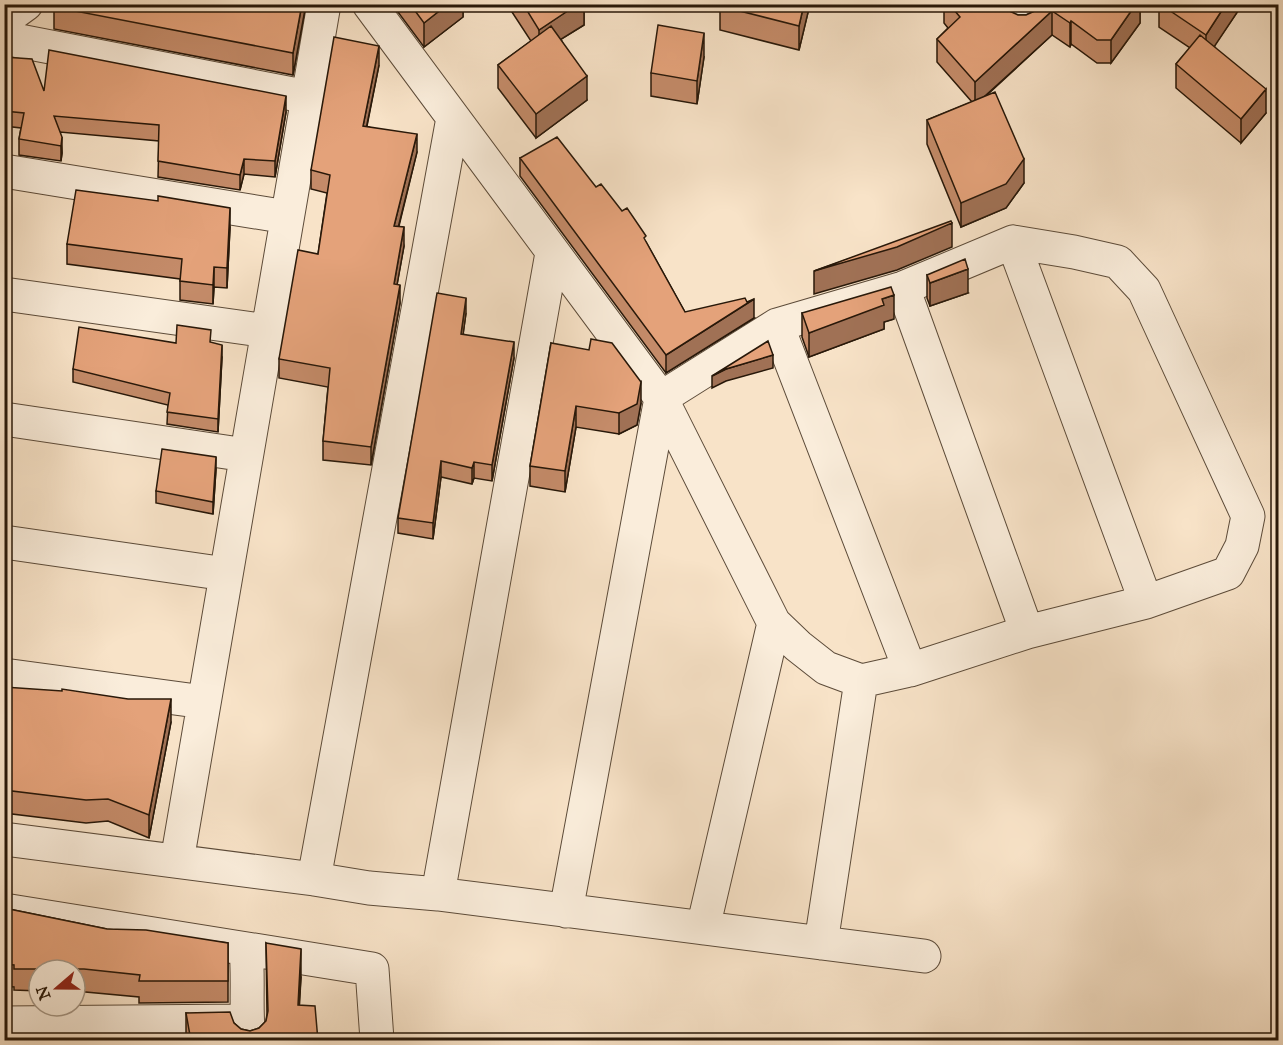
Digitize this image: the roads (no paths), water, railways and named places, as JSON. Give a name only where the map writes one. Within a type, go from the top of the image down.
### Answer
[{"type":"street","points":[[4,20],[26,4]]},
{"type":"street","points":[[177,861],[324,4]]},
{"type":"street","points":[[369,4],[661,398],[774,623],[826,668],[861,681],[910,670],[1027,632],[1146,602],[1228,573],[1242,546],[1248,516],[1144,290],[1118,262],[1013,242],[903,288],[777,325],[661,398],[566,911]]},
{"type":"street","points":[[4,38],[308,97]]},
{"type":"street","points":[[314,879],[453,118]]},
{"type":"street","points":[[4,171],[287,217]]},
{"type":"street","points":[[1013,242],[1146,602]]},
{"type":"street","points":[[438,894],[552,253]]},
{"type":"street","points":[[903,288],[1027,632]]},
{"type":"street","points":[[4,294],[268,331]]},
{"type":"street","points":[[777,325],[910,670]]},
{"type":"street","points":[[4,419],[246,454]]},
{"type":"street","points":[[4,542],[226,574]]},
{"type":"street","points":[[703,928],[774,623]]},
{"type":"street","points":[[4,675],[204,702]]},
{"type":"street","points":[[821,943],[861,681]]},
{"type":"street","points":[[4,839],[369,888],[438,894],[924,956]]},
{"type":"street","points":[[4,910],[372,969],[376,1041]]},
{"type":"street","points":[[4,1023],[248,1031],[249,978],[246,949]]}]
